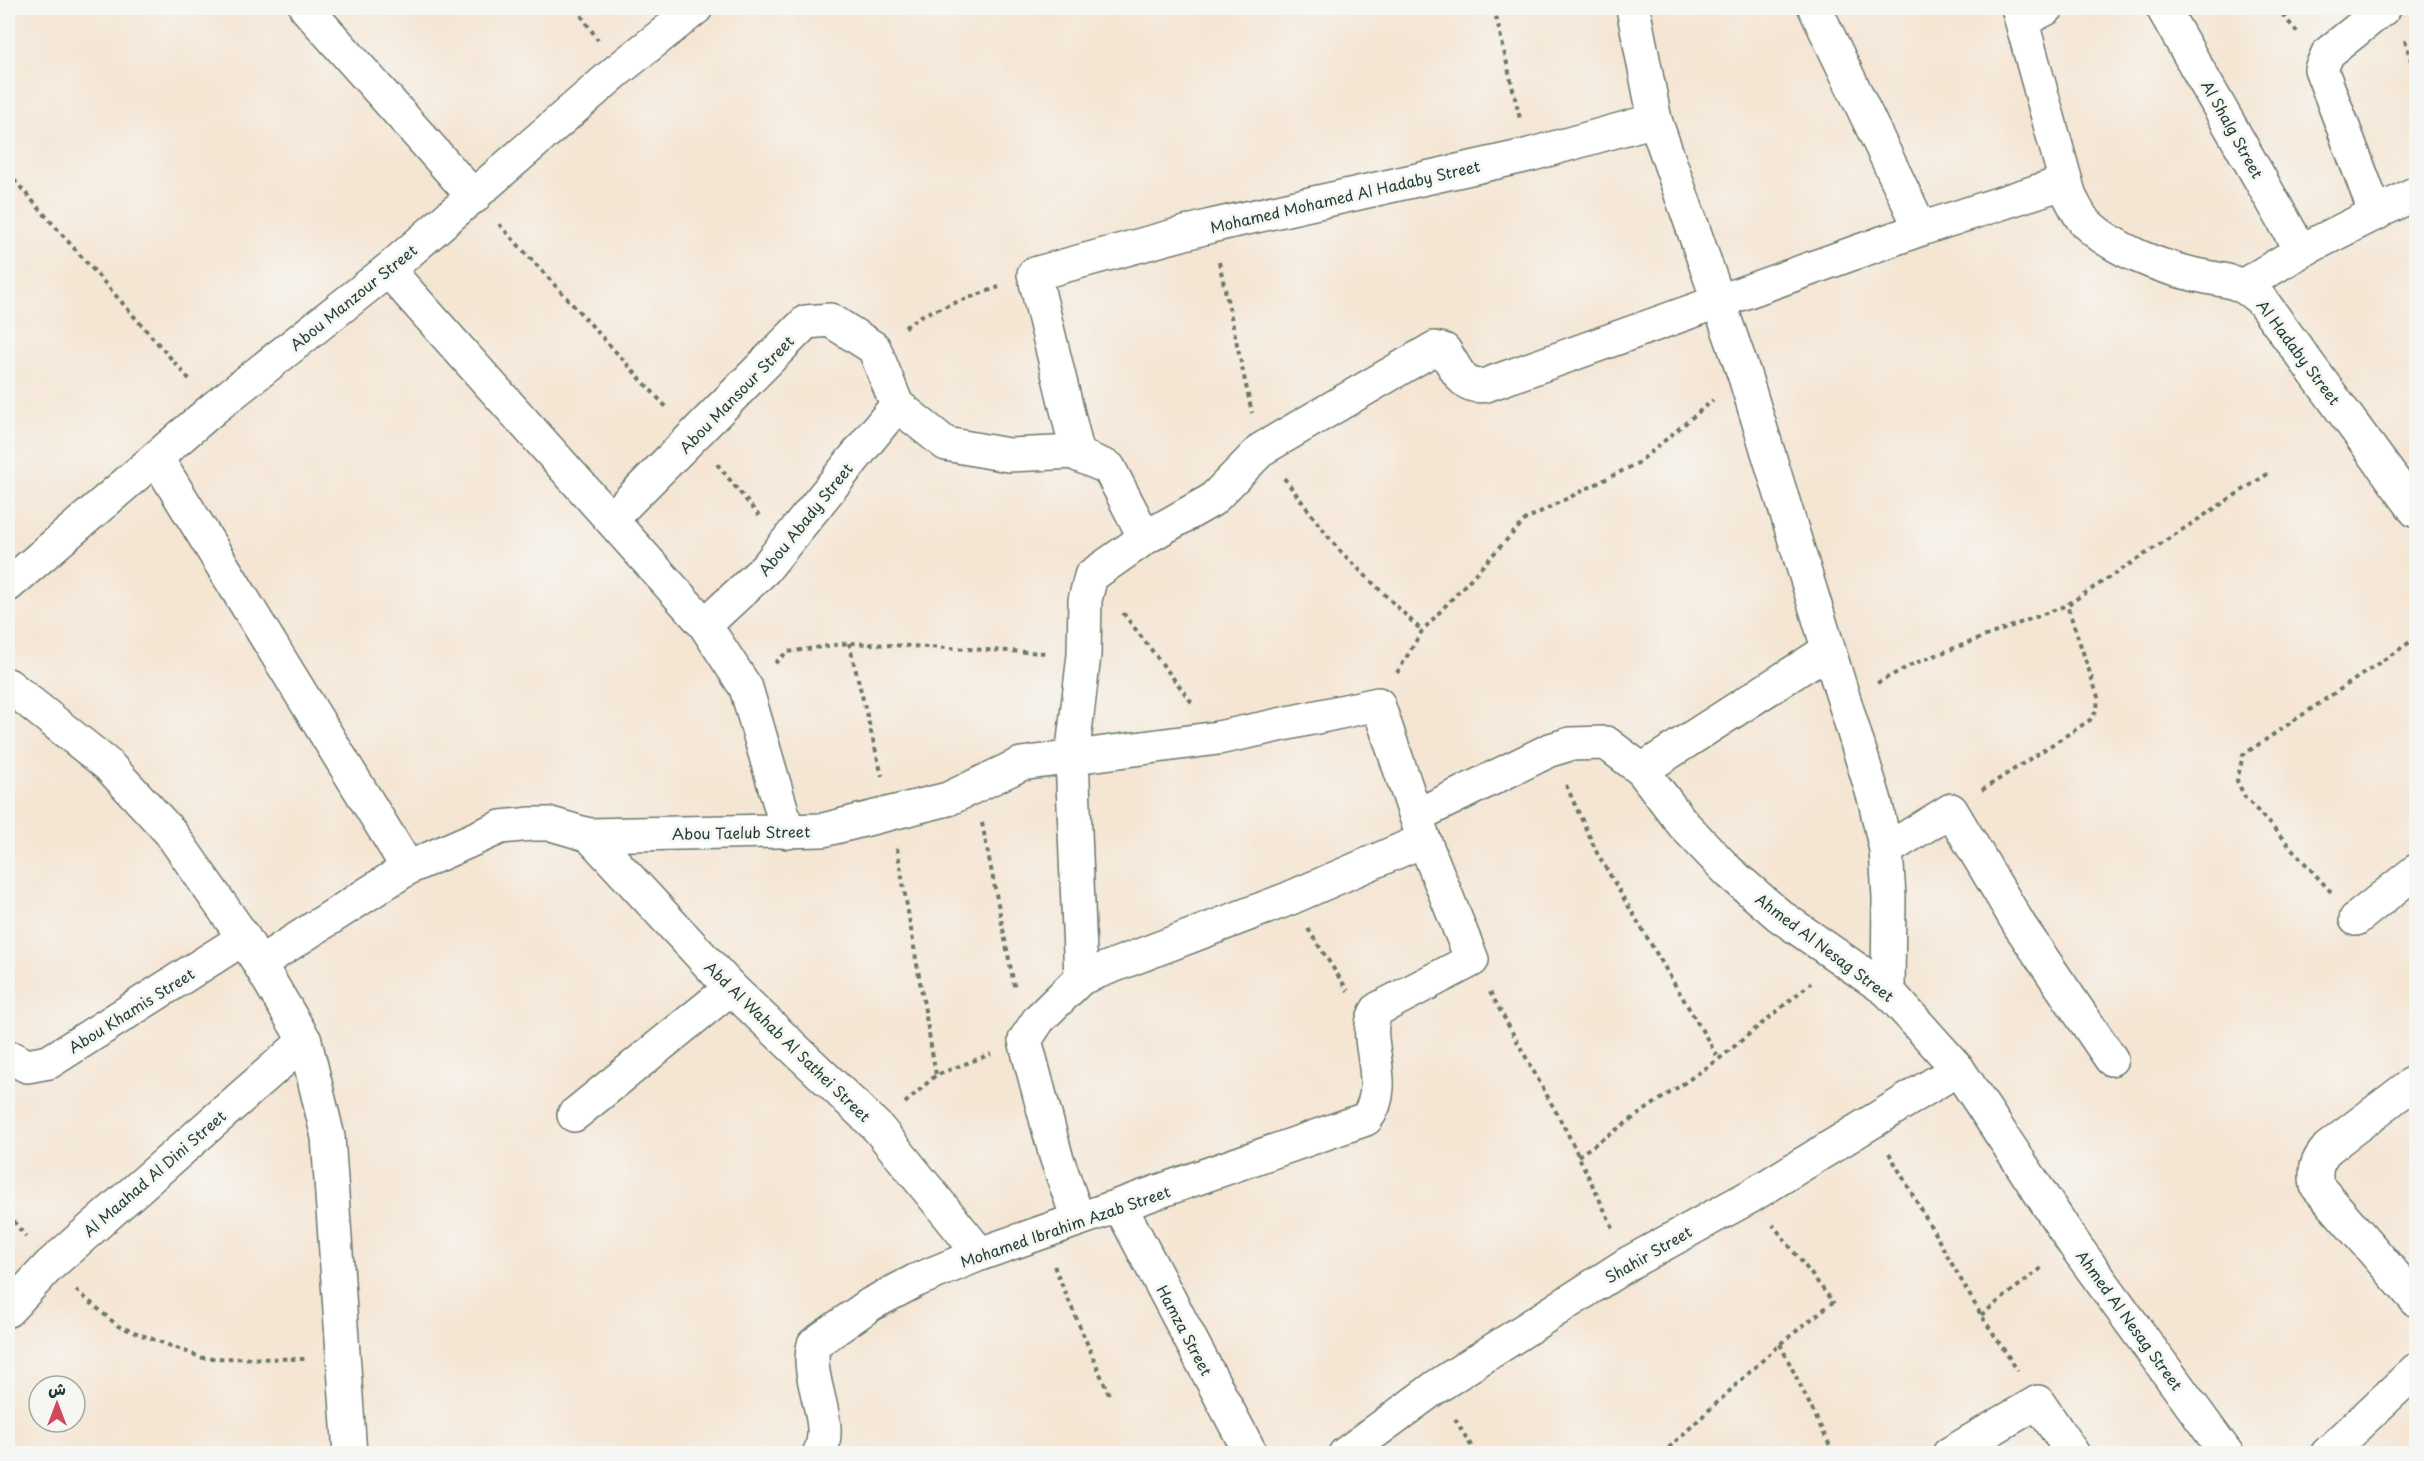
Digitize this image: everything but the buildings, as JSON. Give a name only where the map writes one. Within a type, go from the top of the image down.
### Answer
[{"type":"street","points":[[306,8],[474,197]]},
{"type":"street","name":"Abou Manzour Street","points":[[8,585],[214,408],[388,270],[618,70],[696,8]]},
{"type":"street","points":[[1633,8],[1655,120],[1744,375],[1875,801],[1886,850],[1889,897],[1888,991]]},
{"type":"street","points":[[1815,8],[1921,229]]},
{"type":"street","name":"Al Shalg Street","points":[[2163,8],[2301,251]]},
{"type":"street","points":[[2376,214],[2321,69],[2328,53],[2384,8]]},
{"type":"street","points":[[2029,12],[2070,197],[2086,224],[2113,243],[2149,259],[2193,274],[2244,285],[2301,251],[2416,193]]},
{"type":"street","name":"Mohamed Mohamed Al Hadaby Street","points":[[1034,274],[1211,226],[1529,154],[1655,120]]},
{"type":"street","points":[[1078,1219],[1056,1156],[1025,1040],[1039,1019],[1081,978],[1072,758],[1084,655],[1085,600],[1091,576],[1145,538],[1212,500],[1262,449],[1435,348],[1444,350],[1461,378],[1479,386],[1921,229],[2066,182]]},
{"type":"street","points":[[388,270],[705,625],[747,688],[788,832]]},
{"type":"street","points":[[1034,274],[1077,452],[1084,458],[1109,468],[1145,538]]},
{"type":"street","name":"Al Hadaby Street","points":[[2244,285],[2262,301],[2416,511]]},
{"type":"street","name":"Abou Mansour Street","points":[[611,519],[807,322],[830,320],[874,348]]},
{"type":"street","points":[[874,348],[897,405],[946,444],[1008,456],[1077,452]]},
{"type":"street","name":"Abou Abady Street","points":[[705,625],[750,585],[784,547],[897,405]]},
{"type":"street","points":[[157,459],[408,868]]},
{"type":"street","points":[[1642,770],[1827,651]]},
{"type":"street","points":[[8,685],[108,765],[170,832],[252,951],[305,1041],[328,1137],[350,1454]]},
{"type":"street","points":[[1372,1026],[1378,1009],[1472,960],[1420,828],[1378,704]]},
{"type":"street","name":"Abou Taelub Street","points":[[408,868],[501,827],[551,824],[589,835],[823,830],[948,799],[1021,764],[1218,738],[1378,704]]},
{"type":"street","name":"Ahmed Al Nesag Street","points":[[1081,978],[1288,899],[1420,828],[1550,750],[1570,744],[1606,743],[1642,770],[1683,824],[1729,872],[1780,916],[1888,991],[1958,1068],[2074,1244],[2227,1454]]},
{"type":"street","points":[[1886,850],[1951,810],[2020,926],[2111,1059]]},
{"type":"street","name":"Abd Al Wahab Al Sathei Street","points":[[589,835],[731,987],[878,1128],[980,1254]]},
{"type":"street","name":"Abou Khamis Street","points":[[14,1059],[27,1066],[49,1062],[408,868]]},
{"type":"street","points":[[2355,919],[2416,871]]},
{"type":"street","points":[[574,1115],[731,987]]},
{"type":"street","name":"Mohamed Ibrahim Azab Street","points":[[819,1454],[825,1437],[812,1367],[814,1344],[871,1304],[915,1281],[980,1254],[1366,1119],[1373,1109],[1377,1095],[1372,1026]]},
{"type":"street","name":"Al Maahad Al Dini Street","points":[[8,1310],[49,1266],[305,1041]]},
{"type":"street","name":"Shahir Street","points":[[1345,1454],[1436,1387],[1629,1263],[1751,1196],[1958,1068]]},
{"type":"street","points":[[2416,1081],[2328,1148],[2317,1162],[2317,1186],[2416,1300]]},
{"type":"street","name":"Hamza Street","points":[[1120,1206],[1251,1454]]},
{"type":"street","points":[[2326,1454],[2416,1370]]},
{"type":"street","points":[[1949,1454],[2038,1402],[2073,1454]]},
{"type":"path","points":[[1494,8],[1529,154]]},
{"type":"path","points":[[8,173],[214,408]]},
{"type":"path","points":[[474,197],[694,437],[784,547]]},
{"type":"path","points":[[1211,226],[1241,371],[1262,449],[1337,548],[1422,631]]},
{"type":"path","points":[[874,348],[924,314],[1034,274]]},
{"type":"path","points":[[1378,704],[1422,631],[1526,519],[1638,463],[1744,375]]},
{"type":"path","points":[[1845,701],[1913,664],[2067,605],[2269,473]]},
{"type":"path","points":[[1091,576],[1147,641],[1218,738]]},
{"type":"path","points":[[1951,810],[2094,716],[2098,697],[2067,605]]},
{"type":"path","points":[[2355,919],[2245,797],[2237,781],[2239,769],[2243,755],[2416,638]]},
{"type":"path","points":[[849,643],[892,814],[936,1075],[1025,1040],[975,787]]},
{"type":"path","points":[[747,688],[787,652],[849,643],[1084,655]]},
{"type":"path","points":[[1550,750],[1597,853],[1719,1059]]},
{"type":"path","points":[[1288,899],[1372,1026]]},
{"type":"path","points":[[1578,1156],[1719,1059],[1809,986],[1834,955]]},
{"type":"path","points":[[1472,960],[1538,1078],[1629,1263]]},
{"type":"path","points":[[1871,1121],[1981,1316],[2038,1402]]},
{"type":"path","points":[[1662,1454],[1780,1344],[1833,1302],[1751,1196]]},
{"type":"path","points":[[1039,1232],[1110,1397]]},
{"type":"path","points":[[1981,1316],[2074,1244]]},
{"type":"path","points":[[49,1266],[118,1326],[202,1358],[342,1360]]},
{"type":"path","points":[[1780,1344],[1834,1454]]}]
